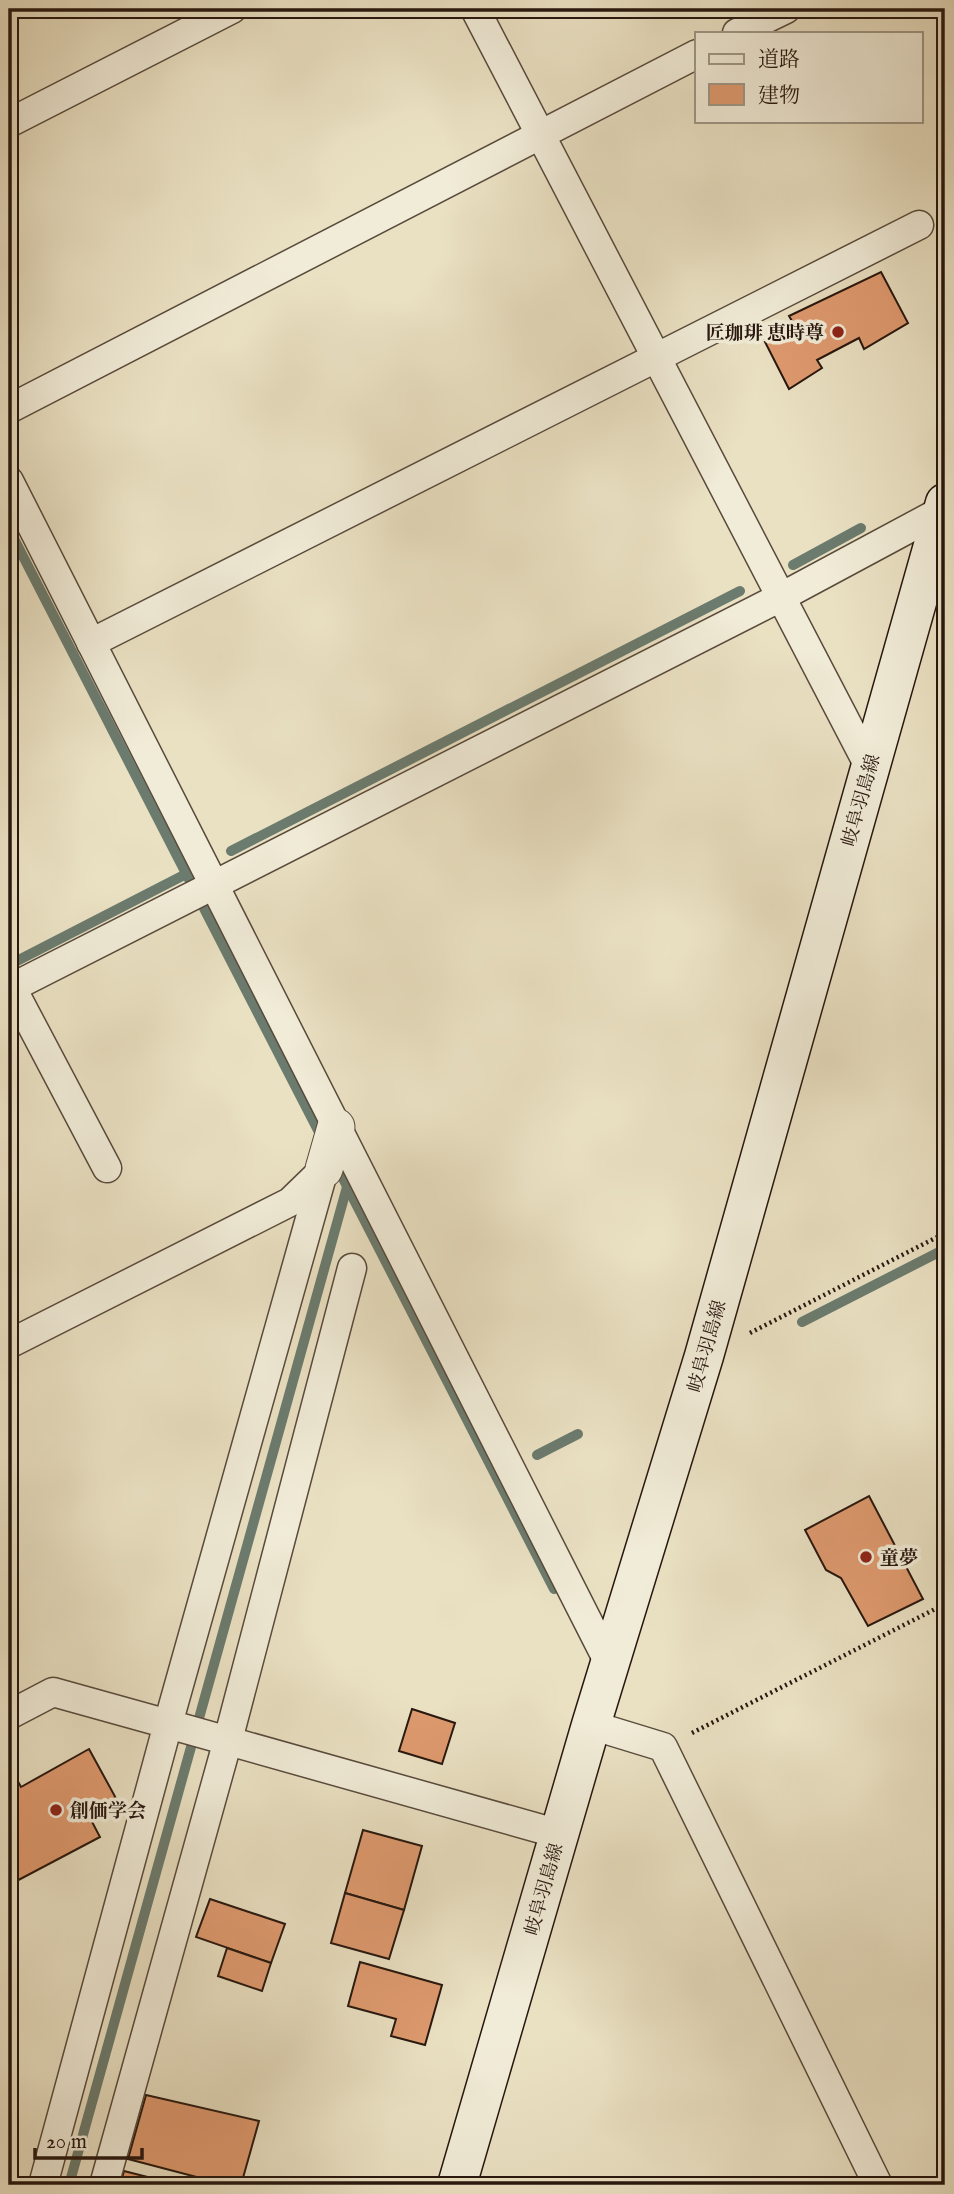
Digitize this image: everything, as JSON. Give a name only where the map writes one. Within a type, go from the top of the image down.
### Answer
[{"type":"main road","name":"岐阜羽島線","points":[[457,2185],[609,1663],[704,1356],[945,507]]},
{"type":"street","points":[[9,123],[232,9]]},
{"type":"street","points":[[475,9],[870,768]]},
{"type":"street","points":[[739,32],[786,9]]},
{"type":"street","points":[[9,409],[539,132],[695,55]]},
{"type":"street","points":[[92,643],[919,225]]},
{"type":"street","points":[[9,481],[609,1663]]},
{"type":"street","points":[[107,1168],[10,988],[781,597],[945,507]]},
{"type":"street","points":[[43,2185],[168,1724],[336,1127]]},
{"type":"street","points":[[9,1344],[290,1202],[324,1169]]},
{"type":"street","points":[[104,2185],[228,1740],[352,1268]]},
{"type":"street","points":[[9,1715],[52,1692],[559,1834]]},
{"type":"street","points":[[591,1725],[663,1747],[878,2185]]},
{"type":"path","points":[[704,1356],[945,1233]]},
{"type":"path","points":[[663,1747],[945,1604]]},
{"type":"building","name":"匠珈琲 恵時尊","points":[[881,272],[908,323],[864,349],[859,338],[817,360],[822,368],[789,389],[765,342],[795,326],[789,316]]},
{"type":"building","points":[[869,1496],[923,1599],[868,1626],[841,1578],[826,1570],[805,1530]]},
{"type":"building","points":[[412,1709],[455,1723],[442,1764],[399,1751]]},
{"type":"building","name":"創価学会","points":[[89,1749],[118,1802],[90,1818],[100,1837],[9,1885],[9,1765],[21,1787]]},
{"type":"building","points":[[363,1830],[422,1846],[404,1910],[345,1893]]},
{"type":"building","points":[[345,1893],[404,1910],[389,1959],[331,1943]]},
{"type":"building","points":[[210,1899],[285,1924],[271,1963],[196,1937]]},
{"type":"building","points":[[227,1948],[271,1963],[262,1991],[218,1976]]},
{"type":"building","points":[[360,1962],[442,1985],[425,2045],[391,2036],[396,2019],[348,2006]]},
{"type":"building","points":[[146,2095],[259,2121],[241,2185],[227,2185],[128,2159]]},
{"type":"building","points":[[124,2171],[179,2185],[120,2185]]},
{"type":"waterway","points":[[793,565],[861,528]]},
{"type":"waterway","points":[[9,529],[323,1140]]},
{"type":"waterway","points":[[231,851],[740,591]]},
{"type":"waterway","points":[[9,965],[188,873]]},
{"type":"waterway","points":[[335,1163],[554,1589]]},
{"type":"waterway","points":[[69,2185],[347,1187]]},
{"type":"waterway","points":[[802,1322],[945,1249]]},
{"type":"waterway","points":[[537,1455],[578,1434]]},
{"type":"place","name":"匠珈琲 恵時尊","points":[[838,332]]},
{"type":"place","name":"童夢","points":[[866,1557]]},
{"type":"place","name":"創価学会","points":[[56,1810]]}]
